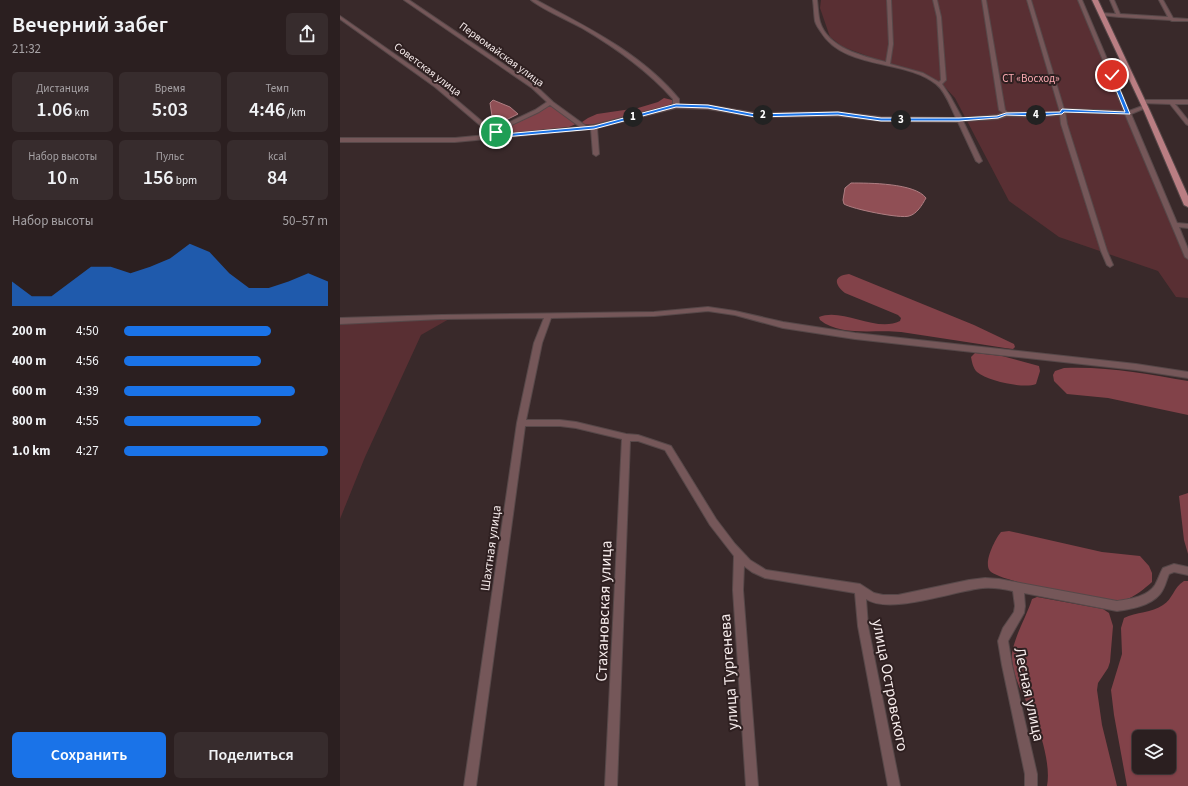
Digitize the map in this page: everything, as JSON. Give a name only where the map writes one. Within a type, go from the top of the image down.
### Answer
[{"type":"main road","points":[[1095,0],[1144,105],[1188,205]]},
{"type":"street","name":"Первомайская улица","points":[[406,0],[534,87],[550,102],[585,128]]},
{"type":"street","points":[[533,0],[588,30],[628,55],[661,82],[676,99],[676,106]]},
{"type":"street","points":[[815,0],[817,17],[821,30],[828,40],[839,48],[856,55],[913,72],[939,84],[959,120],[979,162]]},
{"type":"street","points":[[888,64],[891,44],[889,0]]},
{"type":"street","points":[[935,0],[939,17],[944,80],[939,84]]},
{"type":"street","points":[[984,0],[1002,110],[1006,114]]},
{"type":"street","points":[[1030,0],[1062,112],[1064,124],[1099,236],[1110,265]]},
{"type":"street","points":[[1080,0],[1176,225],[1188,257]]},
{"type":"street","points":[[1112,0],[1119,16]]},
{"type":"street","points":[[1161,0],[1172,20]]},
{"type":"street","points":[[1102,14],[1188,20]]},
{"type":"street","name":"Советская улица","points":[[340,17],[437,86],[483,125],[504,136]]},
{"type":"street","points":[[483,138],[493,131],[537,111],[550,102]]},
{"type":"street","points":[[1171,102],[1187,121]]},
{"type":"street","points":[[340,140],[455,140],[585,128],[676,106],[708,107],[755,115],[838,114],[881,120],[959,120],[998,117],[1006,114],[1038,115],[1062,112],[1128,113],[1144,105],[1188,102]]},
{"type":"street","points":[[594,127],[596,154]]},
{"type":"street","points":[[1176,225],[1188,226]]},
{"type":"street","points":[[340,322],[441,317],[670,314],[708,309],[735,313],[783,325],[820,331],[1136,367],[1188,375]]},
{"type":"street","name":"Шахтная улица","points":[[470,786],[521,423],[538,342],[548,316]]},
{"type":"street","points":[[521,423],[560,423],[576,425],[626,437],[638,438],[668,448],[713,522],[739,555],[754,569],[772,576],[860,589],[872,597],[883,600],[898,600],[985,583],[999,584],[1117,606],[1130,604],[1150,596],[1160,587],[1166,571],[1174,568],[1188,571]]},
{"type":"street","name":"Стахановская улица","points":[[611,786],[626,437]]},
{"type":"street","name":"улица Тургенева","points":[[739,555],[738,590],[752,786]]},
{"type":"street","name":"Лесная улица","points":[[1018,588],[1020,606],[1019,613],[1003,641],[1031,774],[1031,786]]},
{"type":"street","name":"улица Островского","points":[[860,589],[863,626],[894,786]]},
{"type":"green space","name":"СТ «Восход»","points":[[821,0],[1082,0],[1179,230],[1188,247],[1188,298],[1176,297],[1158,271],[1059,237],[1009,201],[955,98],[941,83],[843,47],[830,37],[820,8]]},
{"type":"green space","points":[[449,319],[421,335],[365,457],[340,519],[340,323]]},
{"type":"shaded area","points":[[664,98],[672,100],[673,103],[657,110],[628,118],[589,125],[583,124],[582,122],[597,114],[638,108],[658,102]]},
{"type":"shaded area","points":[[493,100],[510,107],[518,114],[504,121],[497,121],[492,116],[490,103]]},
{"type":"shaded area","points":[[549,106],[554,107],[576,124],[569,127],[512,133],[502,131],[507,125]]},
{"type":"shaded area","points":[[851,183],[891,185],[912,189],[926,198],[917,211],[909,216],[904,217],[876,213],[844,204],[843,200],[845,188]]},
{"type":"shaded area","points":[[849,274],[974,325],[1014,344],[1015,347],[1013,349],[1005,348],[901,332],[838,329],[828,325],[820,320],[819,317],[838,315],[880,324],[891,324],[900,321],[901,318],[898,315],[841,290],[837,284],[838,279]]},
{"type":"shaded area","points":[[975,353],[1002,356],[1039,366],[1040,371],[1036,384],[1023,386],[1015,385],[997,381],[982,375],[977,372],[973,365],[971,357]]},
{"type":"shaded area","points":[[1064,368],[1111,369],[1188,381],[1188,415],[1108,398],[1067,394],[1054,381],[1053,375],[1055,371]]},
{"type":"shaded area","points":[[1188,493],[1188,554],[1184,540],[1179,496]]},
{"type":"shaded area","points":[[1009,531],[1102,552],[1140,556],[1149,566],[1152,573],[1152,582],[1132,597],[1124,600],[1114,600],[1055,591],[998,576],[990,571],[988,567],[989,557],[993,545],[1001,532]]},
{"type":"shaded area","points":[[1184,581],[1188,581],[1188,786],[1127,786],[1111,690],[1122,654],[1121,628],[1124,618],[1154,610],[1166,603],[1177,587]]},
{"type":"shaded area","points":[[1037,597],[1103,609],[1109,613],[1113,626],[1110,662],[1108,668],[1098,683],[1097,690],[1102,725],[1117,786],[1047,786],[1048,769],[1042,740],[1033,714],[1017,681],[1012,660],[1012,653],[1019,630],[1032,599]]},
{"type":"route","points":[[496,132],[504,136],[594,127],[676,106],[714,107],[742,114],[755,115],[800,113],[838,114],[881,120],[959,120],[998,117],[1006,114],[1038,115],[1062,113],[1062,110],[1128,113],[1112,75]]}]
